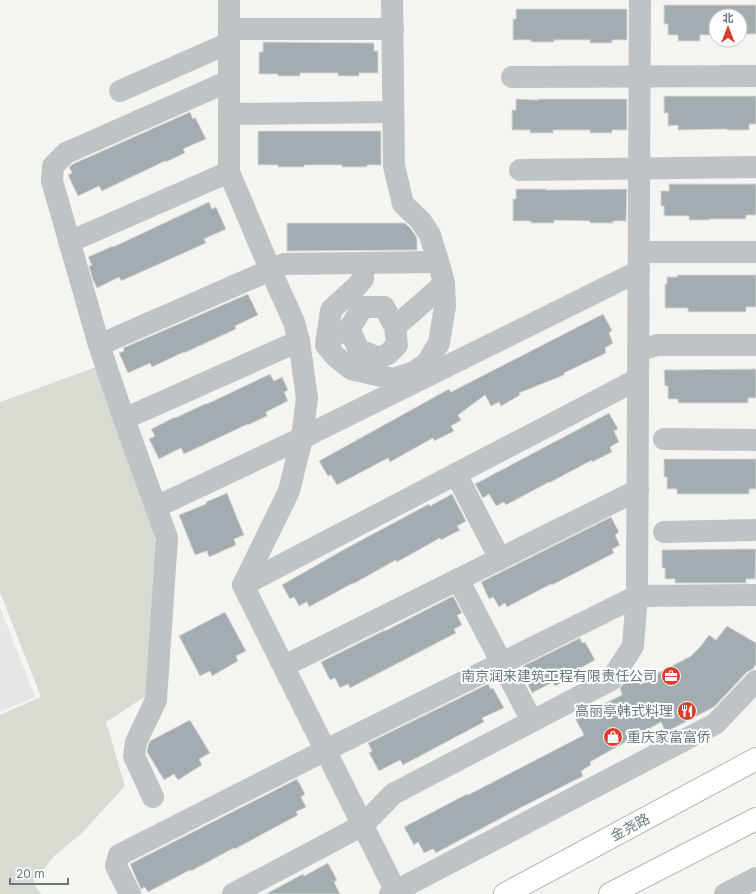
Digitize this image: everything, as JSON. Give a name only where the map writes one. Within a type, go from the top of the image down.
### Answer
[{"type":"main road","name":"金尧路","points":[[505,894],[756,759]]},
{"type":"main road","points":[[610,894],[756,819]]},
{"type":"lane","points":[[229,0],[229,172],[294,322],[299,341],[307,398],[302,438],[290,491],[243,584]]},
{"type":"lane","points":[[392,0],[394,166],[403,204],[421,221],[430,235],[444,284],[445,306],[440,343],[427,363],[394,386]]},
{"type":"lane","points":[[233,894],[363,826],[393,794],[611,680],[633,646],[637,596],[640,0]]},
{"type":"lane","points":[[120,91],[229,36],[393,29]]},
{"type":"lane","points":[[512,77],[756,76]]},
{"type":"lane","points":[[153,797],[134,756],[136,742],[156,700],[167,538],[124,418],[100,345],[52,181],[53,166],[66,153],[229,81]]},
{"type":"lane","points":[[229,114],[393,112]]},
{"type":"lane","points":[[520,170],[756,167]]},
{"type":"lane","points":[[69,242],[229,172]]},
{"type":"lane","points":[[156,507],[302,438],[394,386],[639,261],[756,252]]},
{"type":"lane","points":[[363,262],[363,280],[332,310],[326,346],[335,356],[351,369],[394,386]]},
{"type":"lane","points":[[100,345],[284,264],[438,262]]},
{"type":"lane","points":[[395,327],[444,284]]},
{"type":"lane","points":[[327,339],[349,329],[363,307],[384,307],[395,327],[397,345],[388,354],[379,358],[359,350],[349,329]]},
{"type":"lane","points":[[124,418],[299,341]]},
{"type":"lane","points":[[638,350],[658,346],[756,345]]},
{"type":"lane","points":[[388,354],[394,386]]},
{"type":"lane","points":[[243,584],[638,379]]},
{"type":"lane","points":[[664,439],[756,440]]},
{"type":"lane","points":[[456,474],[500,559]]},
{"type":"lane","points":[[284,666],[638,490]]},
{"type":"lane","points":[[664,532],[756,530]]},
{"type":"lane","points":[[458,579],[532,721]]},
{"type":"lane","points":[[243,584],[326,750],[394,893],[715,724],[756,681]]},
{"type":"lane","points":[[130,894],[116,866],[119,855],[326,750],[637,596],[756,595]]},
{"type":"lane","points":[[725,894],[756,878]]},
{"type":"shaded area","points":[[99,366],[151,508],[158,559],[149,694],[106,722],[125,786],[81,834],[54,856],[33,883],[41,894],[0,894],[0,715],[41,697],[0,592],[0,402]]},
{"type":"shaded area","points":[[0,607],[35,697],[0,712]]},
{"type":"building","points":[[664,5],[756,5],[756,34],[748,34],[748,8],[708,8],[708,35],[700,35],[700,41],[678,41],[678,35],[668,35],[668,24],[664,24]]},
{"type":"building","points":[[516,9],[627,9],[627,40],[612,40],[612,43],[590,43],[590,40],[554,40],[554,42],[531,42],[531,40],[513,40],[513,19],[516,19]]},
{"type":"building","points":[[263,42],[374,43],[374,51],[378,51],[378,73],[359,73],[359,76],[338,76],[338,73],[300,73],[300,76],[259,74],[259,52],[263,52]]},
{"type":"building","points":[[664,96],[756,96],[756,124],[749,124],[749,130],[678,130],[678,125],[668,126],[668,113],[664,113]]},
{"type":"building","points":[[516,99],[627,99],[627,130],[612,130],[612,133],[590,133],[590,130],[553,130],[553,133],[530,133],[530,130],[512,130],[512,110],[516,110]]},
{"type":"building","points":[[190,112],[193,119],[195,117],[206,139],[183,149],[185,153],[102,191],[99,186],[78,196],[68,175],[72,173],[69,167],[73,164]]},
{"type":"building","points":[[258,131],[381,131],[381,165],[367,165],[367,167],[342,167],[342,165],[304,165],[304,167],[278,167],[278,165],[258,165]]},
{"type":"building","points":[[669,184],[756,184],[756,215],[746,215],[746,219],[710,220],[689,220],[689,216],[664,216],[664,206],[661,206],[661,191],[669,191]]},
{"type":"building","points":[[516,189],[627,189],[626,221],[613,221],[613,223],[590,223],[590,221],[554,220],[554,223],[531,223],[531,221],[513,221],[513,199],[516,199]]},
{"type":"building","points":[[209,202],[212,209],[216,207],[226,229],[204,239],[206,243],[121,281],[119,277],[97,288],[89,266],[92,265],[88,257],[113,247]]},
{"type":"building","points":[[287,223],[405,223],[417,238],[417,250],[287,251]]},
{"type":"building","points":[[677,275],[756,275],[756,307],[746,307],[746,312],[688,312],[688,308],[665,308],[665,284],[667,284],[667,277],[677,277]]},
{"type":"building","points":[[248,294],[258,315],[235,326],[236,329],[184,353],[152,367],[150,363],[128,373],[119,353],[124,351],[123,348]]},
{"type":"building","points":[[603,314],[612,330],[609,333],[613,343],[605,348],[606,353],[564,373],[564,375],[519,393],[520,395],[501,406],[499,402],[491,406],[485,395],[458,415],[461,420],[451,426],[454,431],[434,441],[433,438],[390,462],[388,458],[337,485],[331,475],[328,476],[319,461],[449,389],[451,392]]},
{"type":"building","points":[[756,369],[756,398],[748,398],[748,403],[678,403],[678,399],[668,399],[668,386],[665,386],[664,370]]},
{"type":"building","points":[[270,374],[274,381],[282,377],[288,390],[284,392],[288,401],[266,412],[267,416],[184,454],[181,448],[159,459],[149,439],[155,436],[151,429]]},
{"type":"building","points":[[609,413],[618,429],[614,431],[619,442],[610,447],[612,452],[592,462],[592,460],[506,505],[504,502],[496,506],[489,494],[483,498],[475,484]]},
{"type":"building","points":[[664,459],[756,459],[756,489],[749,489],[749,494],[677,494],[677,489],[667,489],[667,477],[664,477]]},
{"type":"building","points":[[227,493],[244,535],[234,539],[236,545],[209,557],[207,551],[195,555],[179,515],[206,504],[206,502]]},
{"type":"building","points":[[452,494],[466,521],[457,526],[460,530],[441,540],[440,538],[397,562],[396,560],[309,607],[307,602],[299,606],[294,597],[290,599],[282,585],[343,550],[429,504],[430,506]]},
{"type":"building","points":[[611,517],[619,532],[615,535],[620,545],[612,549],[614,553],[507,607],[505,603],[499,607],[493,597],[489,599],[481,582]]},
{"type":"building","points":[[756,549],[755,579],[746,579],[746,583],[675,583],[675,579],[665,579],[665,568],[662,568],[662,550]]},
{"type":"building","points":[[453,596],[462,613],[457,615],[462,625],[454,629],[456,633],[350,688],[348,684],[340,688],[335,678],[330,680],[321,662]]},
{"type":"building","points":[[225,612],[246,651],[236,656],[238,661],[212,676],[210,671],[200,676],[179,636]]},
{"type":"building","points":[[727,626],[756,643],[756,664],[753,669],[747,672],[714,707],[666,732],[661,722],[590,762],[591,765],[581,771],[583,776],[436,853],[433,849],[424,853],[418,842],[414,845],[404,827],[584,735],[575,718],[622,695],[620,688],[623,684],[639,676],[641,682],[691,656],[709,635],[716,640]]},
{"type":"building","points":[[580,638],[582,643],[585,642],[595,660],[573,672],[575,676],[555,686],[553,682],[532,693],[523,673],[526,672],[523,666]]},
{"type":"building","points":[[488,684],[491,689],[493,688],[504,708],[482,718],[484,722],[403,765],[400,760],[379,771],[369,753],[372,751],[368,743]]},
{"type":"building","points":[[190,720],[210,753],[199,759],[202,765],[178,780],[174,774],[164,780],[147,752],[150,741]]},
{"type":"building","points":[[297,779],[305,794],[301,797],[306,807],[296,812],[298,815],[235,849],[234,848],[148,892],[145,887],[141,889],[130,864]]},
{"type":"building","points":[[328,863],[337,880],[334,882],[340,894],[266,894],[303,874],[304,876]]},
{"type":"place","name":"南京润来建筑工程有限责任公司","points":[[671,676]]},
{"type":"place","name":"高丽亭韩式料理","points":[[687,711]]},
{"type":"place","name":"重庆家富富侨","points":[[613,737]]}]
